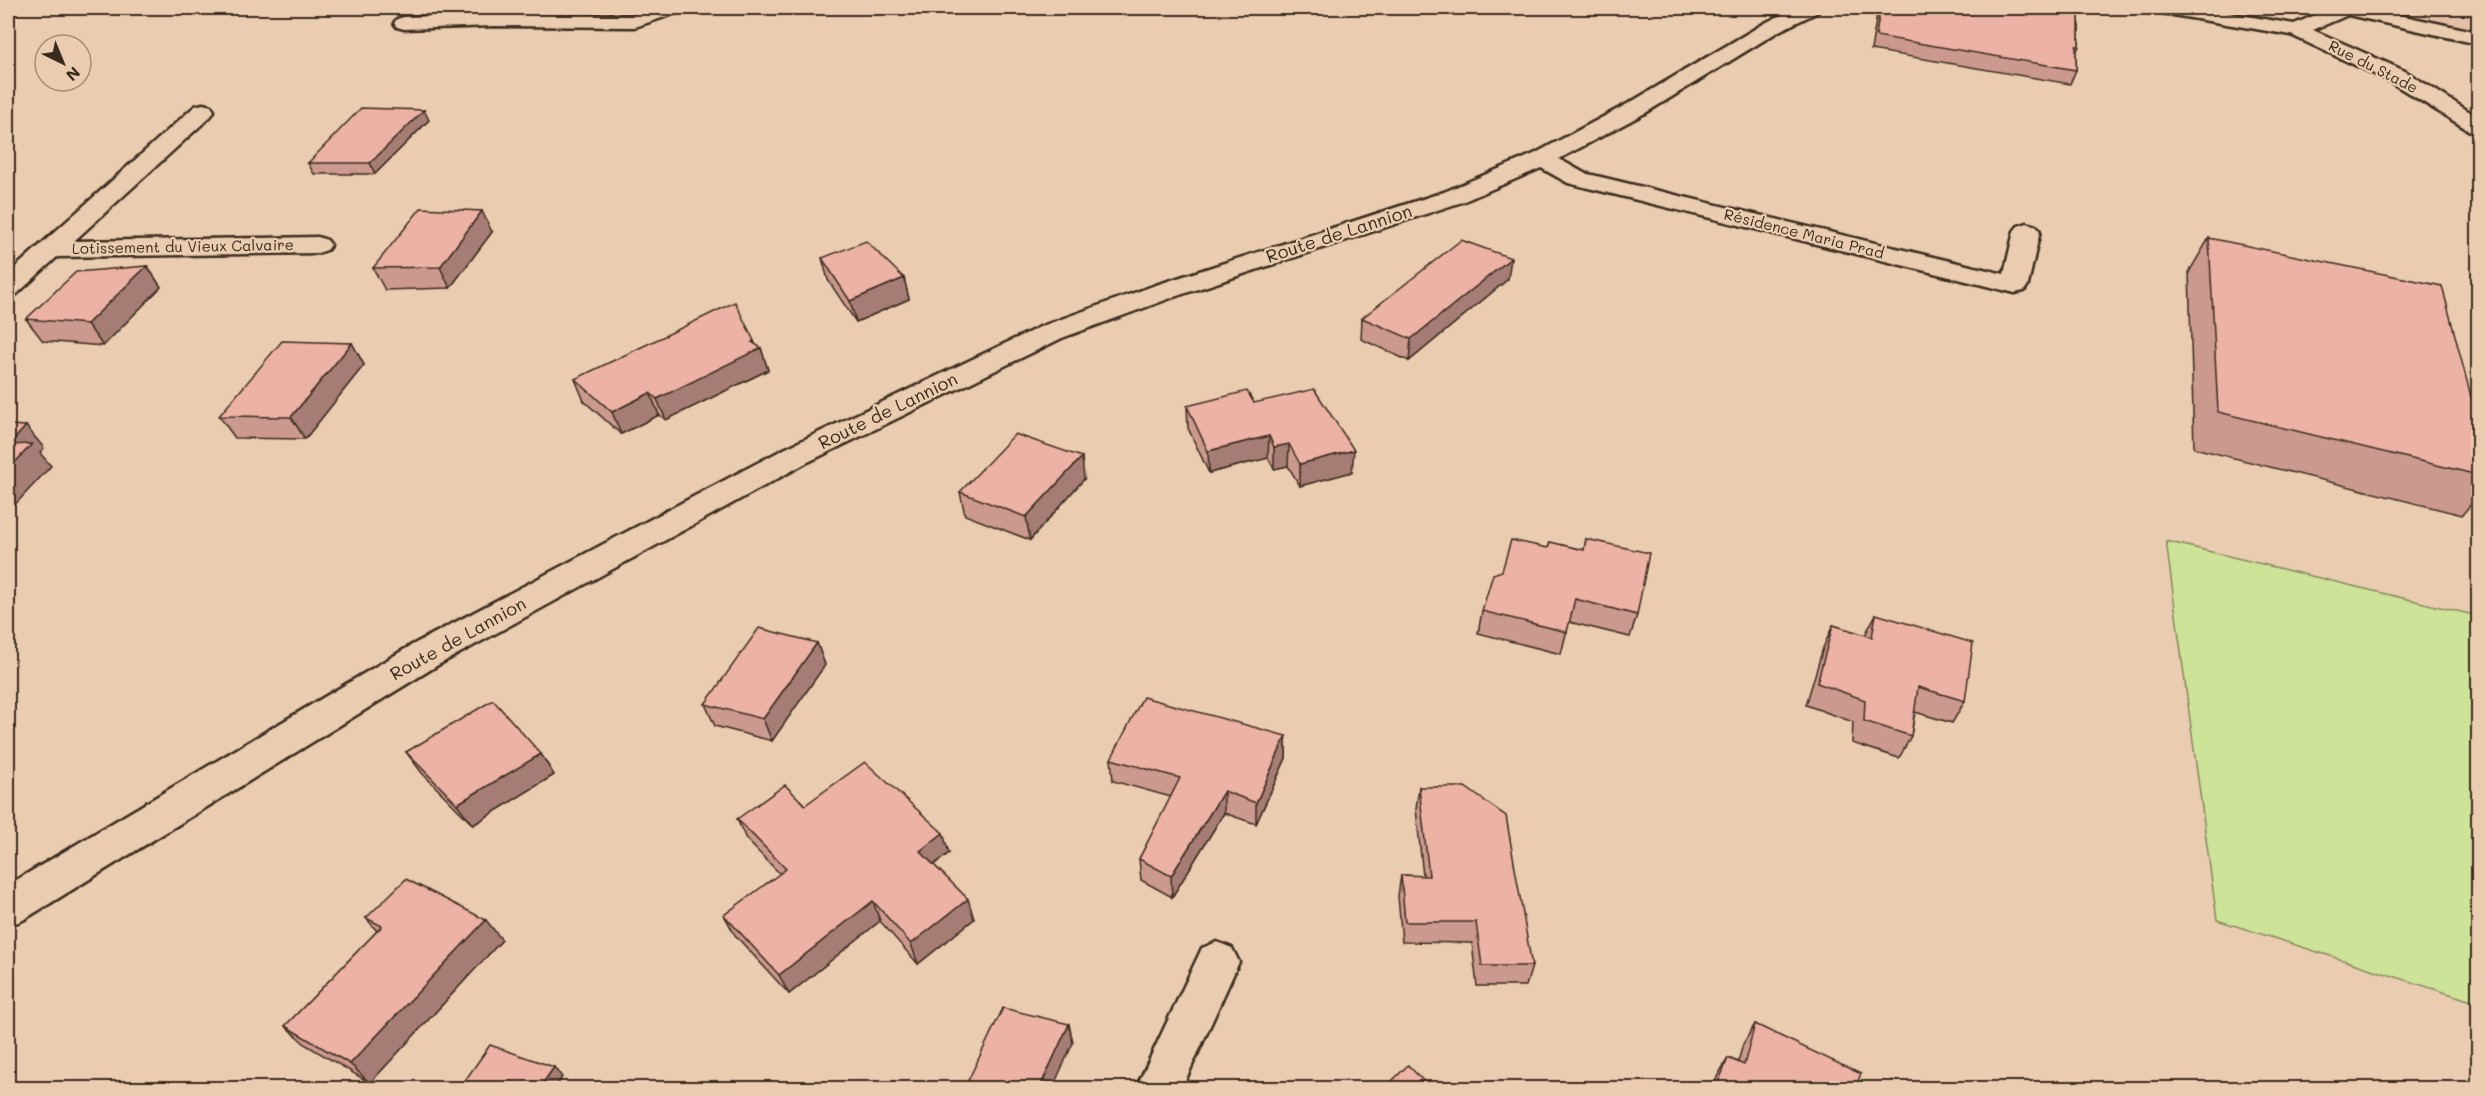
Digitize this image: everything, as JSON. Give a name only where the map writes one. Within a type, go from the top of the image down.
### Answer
[{"type":"street","points":[[404,23],[495,20],[634,21],[673,8]]},
{"type":"street","name":"Route de Lannion","points":[[8,907],[425,655],[795,456],[1052,332],[1162,291],[1453,197],[1542,159],[1639,107],[1772,27],[1811,8]]},
{"type":"street","name":"Rue du Stade","points":[[2167,8],[2296,30],[2397,76],[2478,126]]},
{"type":"street","points":[[2296,30],[2347,8],[2478,38]]},
{"type":"street","name":"Lotissement du Vieux Calvaire","points":[[8,288],[203,111]]},
{"type":"street","name":"Résidence Maria Prad","points":[[1542,159],[1576,178],[2015,285],[2027,231]]},
{"type":"street","name":"Lotissement du Vieux Calvaire","points":[[49,250],[318,245]]},
{"type":"street","points":[[1159,1089],[1217,962]]},
{"type":"shaded area","points":[[2421,8],[2478,8],[2478,30],[2419,18]]},
{"type":"green space","points":[[2166,541],[2478,616],[2478,1003],[2217,920]]},
{"type":"building","points":[[1880,8],[2079,8],[2079,46],[2076,46],[2076,70],[1876,36]]},
{"type":"building","points":[[361,108],[424,110],[370,163],[308,163]]},
{"type":"building","points":[[421,208],[482,211],[440,267],[373,268]]},
{"type":"building","points":[[2209,238],[2442,286],[2478,423],[2478,475],[2218,412]]},
{"type":"building","points":[[1461,240],[1511,258],[1411,339],[1362,318]]},
{"type":"building","points":[[866,241],[904,278],[850,301],[822,258]]},
{"type":"building","points":[[147,266],[87,324],[26,319],[76,272]]},
{"type":"building","points":[[735,302],[754,341],[752,342],[761,348],[657,399],[650,393],[612,412],[575,379]]},
{"type":"building","points":[[282,341],[352,343],[291,417],[219,416]]},
{"type":"building","points":[[1314,389],[1354,450],[1300,464],[1289,444],[1274,447],[1269,436],[1208,451],[1187,406],[1247,391],[1254,403]]},
{"type":"building","points":[[8,425],[26,426],[9,445],[32,444],[8,470]]},
{"type":"building","points":[[1015,434],[1082,457],[1026,517],[960,492]]},
{"type":"building","points":[[1586,539],[1649,553],[1637,615],[1575,599],[1567,632],[1482,611],[1493,574],[1502,571],[1511,540],[1548,548],[1550,542],[1584,550]]},
{"type":"building","points":[[1876,614],[1973,643],[1965,701],[1918,687],[1911,736],[1864,721],[1865,700],[1817,683],[1833,625],[1872,637]]},
{"type":"building","points":[[759,628],[817,643],[763,719],[705,704]]},
{"type":"building","points":[[1143,697],[1286,736],[1256,803],[1224,791],[1171,876],[1139,859],[1180,778],[1111,759]]},
{"type":"building","points":[[493,700],[541,754],[457,804],[406,752]]},
{"type":"building","points":[[865,762],[943,833],[920,851],[968,899],[911,944],[873,901],[779,975],[724,915],[786,869],[737,819],[785,785],[805,805]]},
{"type":"building","points":[[1419,787],[1465,787],[1506,816],[1532,966],[1482,966],[1476,922],[1405,922],[1401,875],[1429,876]]},
{"type":"building","points":[[406,879],[486,920],[350,1064],[285,1026],[382,926],[366,918]]},
{"type":"building","points":[[1003,1008],[1069,1024],[1039,1089],[964,1089]]},
{"type":"building","points":[[1755,1024],[1861,1074],[1854,1089],[1716,1089],[1728,1058],[1744,1065]]},
{"type":"building","points":[[490,1045],[554,1067],[539,1089],[459,1089]]},
{"type":"building","points":[[1408,1065],[1431,1089],[1384,1089]]}]
